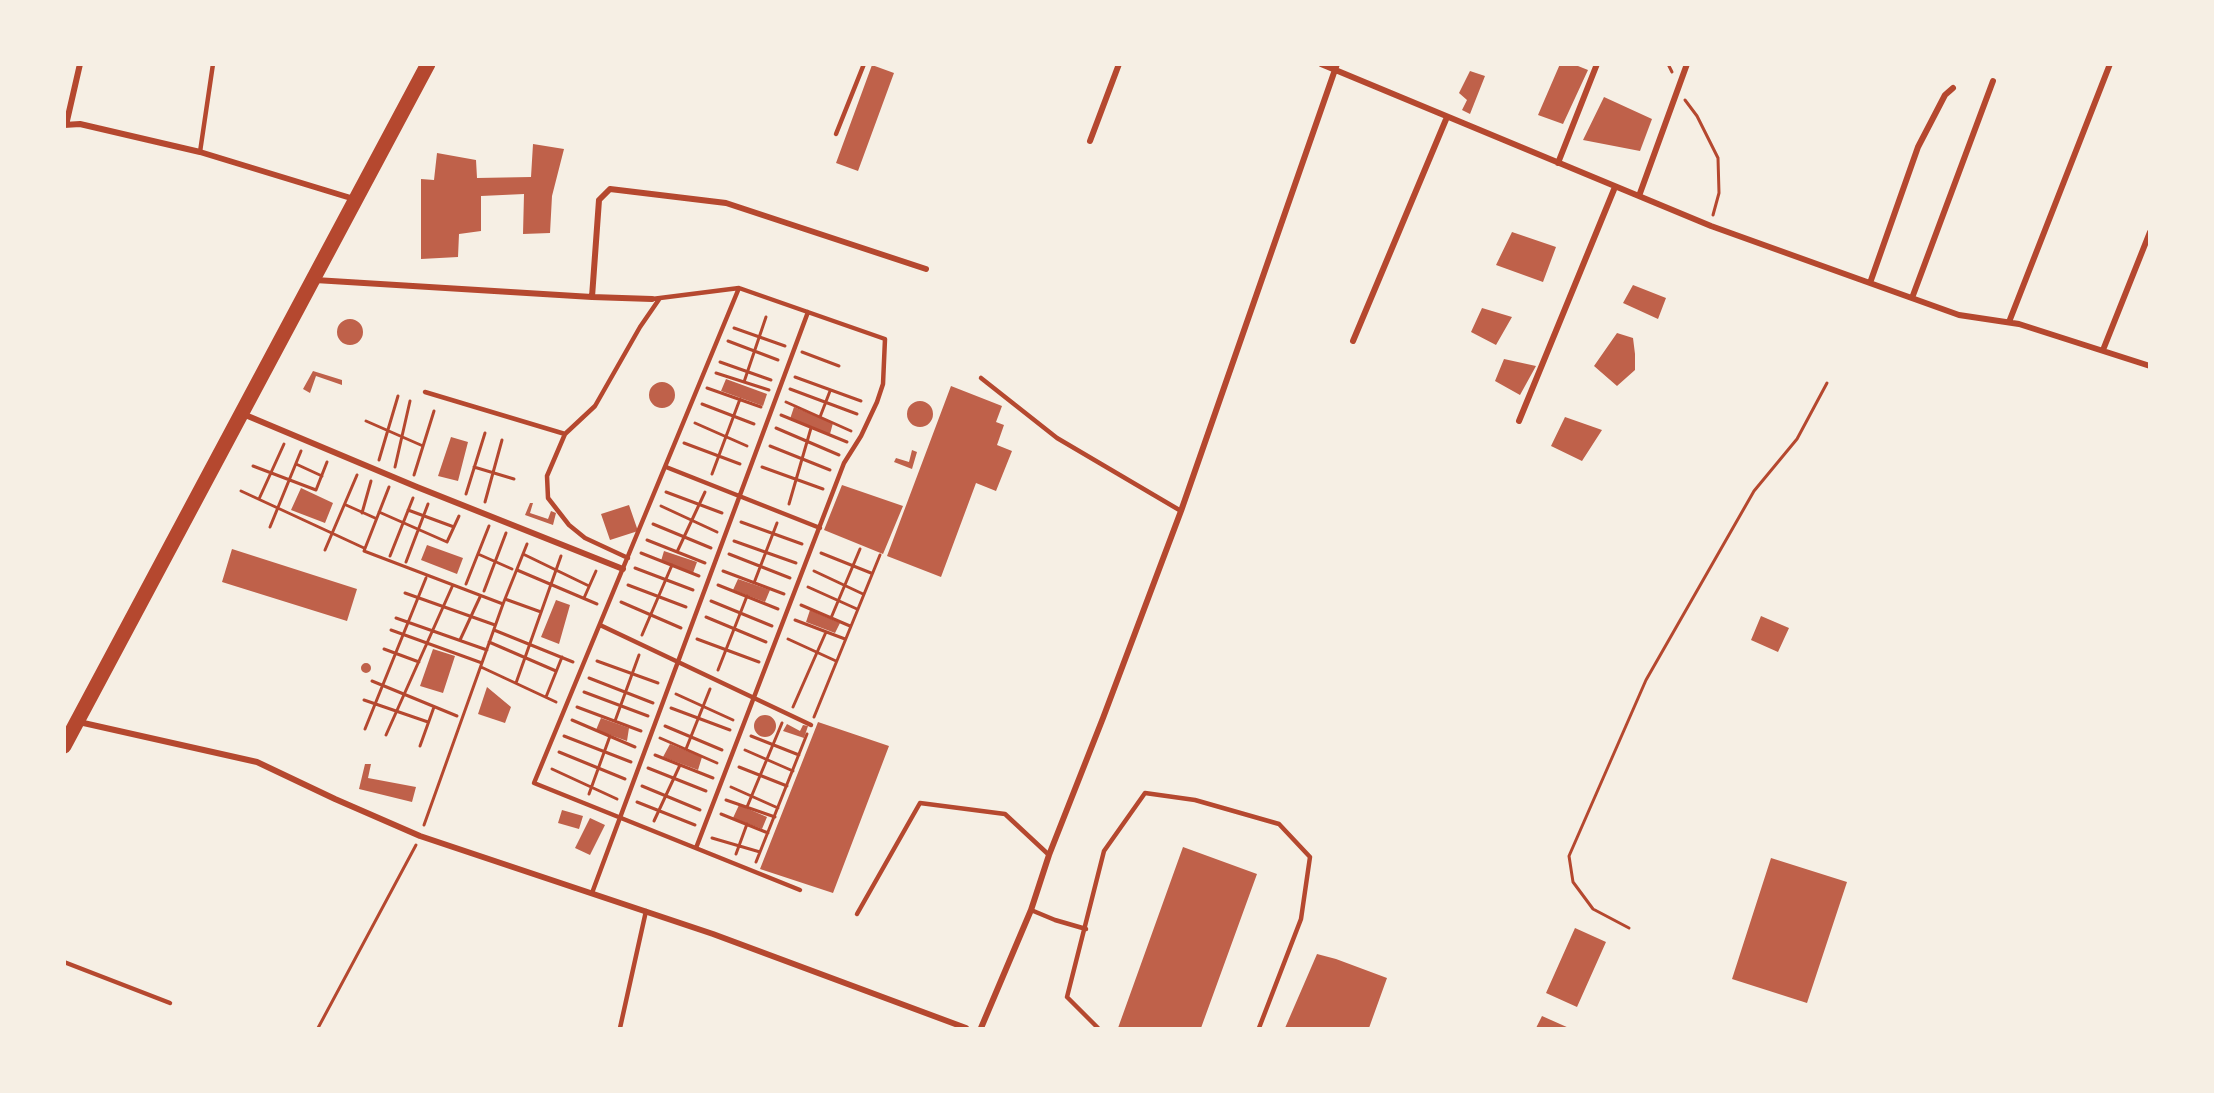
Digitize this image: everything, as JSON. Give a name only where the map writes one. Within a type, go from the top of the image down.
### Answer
[{"type":"main road","points":[[64,746],[428,64]]},
{"type":"street","points":[[80,64],[65,125],[80,124],[200,152],[357,200]]},
{"type":"street","points":[[1089,141],[1119,64]]},
{"type":"street","points":[[1321,64],[1336,67],[1446,117],[1711,226],[1959,315],[2009,322],[2150,366]]},
{"type":"street","points":[[1558,163],[1597,64]]},
{"type":"street","points":[[1639,196],[1687,64]]},
{"type":"street","points":[[2009,322],[2110,64]]},
{"type":"street","points":[[981,1029],[1031,910],[1049,855],[1181,511],[1336,67]]},
{"type":"street","points":[[1912,298],[1993,81]]},
{"type":"street","points":[[1870,283],[1918,147],[1945,95],[1953,88]]},
{"type":"street","points":[[1353,341],[1446,117]]},
{"type":"street","points":[[1519,421],[1615,186]]},
{"type":"street","points":[[592,297],[599,200],[610,189],[726,203],[926,269]]},
{"type":"street","points":[[2103,350],[2150,232]]},
{"type":"street","points":[[314,280],[592,297],[656,298]]},
{"type":"street","points":[[242,413],[432,494],[600,561],[624,567]]},
{"type":"street","points":[[78,722],[257,762],[420,836],[713,934],[966,1029]]},
{"type":"lane","points":[[200,152],[213,64]]},
{"type":"lane","points":[[836,134],[864,64]]},
{"type":"lane","points":[[739,288],[534,783],[800,890]]},
{"type":"lane","points":[[627,558],[585,538],[569,525],[548,498],[547,476],[565,434],[595,406],[656,298],[739,288],[885,339],[883,384],[878,402],[844,463],[696,848]]},
{"type":"lane","points":[[592,893],[808,312]]},
{"type":"lane","points":[[981,378],[1057,438],[1181,511]]},
{"type":"lane","points":[[424,392],[565,434]]},
{"type":"lane","points":[[666,467],[707,486],[820,528]]},
{"type":"lane","points":[[600,625],[714,680],[789,712],[811,725]]},
{"type":"lane","points":[[1098,1029],[1067,997],[1086,929],[1104,850],[1145,793],[1195,800],[1279,824],[1310,857],[1301,920],[1259,1029]]},
{"type":"lane","points":[[857,914],[920,803],[1005,814],[1049,855]]},
{"type":"lane","points":[[1031,910],[1086,929]]},
{"type":"lane","points":[[620,1029],[646,911]]},
{"type":"lane","points":[[64,962],[170,1003]]},
{"type":"path","points":[[1693,111],[1718,158],[1719,193],[1711,226]]},
{"type":"path","points":[[744,382],[766,317]]},
{"type":"path","points":[[724,325],[839,366]]},
{"type":"path","points":[[719,338],[788,364]]},
{"type":"path","points":[[710,358],[857,414]]},
{"type":"path","points":[[705,370],[776,395],[851,431]]},
{"type":"path","points":[[785,373],[861,401]]},
{"type":"path","points":[[1629,928],[1593,909],[1573,882],[1569,856],[1646,680],[1754,491],[1797,439],[1827,383]]},
{"type":"path","points":[[699,385],[847,442]]},
{"type":"path","points":[[820,417],[830,390]]},
{"type":"path","points":[[376,468],[398,396]]},
{"type":"path","points":[[677,552],[707,486],[740,399]]},
{"type":"path","points":[[410,401],[393,476],[364,551],[503,604]]},
{"type":"path","points":[[692,401],[843,456]]},
{"type":"path","points":[[390,556],[408,510],[434,411]]},
{"type":"path","points":[[685,419],[756,450]]},
{"type":"path","points":[[366,421],[423,446]]},
{"type":"path","points":[[786,516],[811,428]]},
{"type":"path","points":[[463,500],[485,433]]},
{"type":"path","points":[[259,500],[286,440]]},
{"type":"path","points":[[484,507],[502,440]]},
{"type":"path","points":[[676,440],[831,492]]},
{"type":"path","points":[[760,442],[837,472]]},
{"type":"path","points":[[270,527],[303,447]]},
{"type":"path","points":[[253,466],[316,490],[329,458]]},
{"type":"path","points":[[296,464],[322,476]]},
{"type":"path","points":[[474,467],[514,479]]},
{"type":"path","points":[[325,550],[359,470]]},
{"type":"path","points":[[362,513],[373,476]]},
{"type":"path","points":[[656,488],[872,573]]},
{"type":"path","points":[[241,491],[364,548]]},
{"type":"path","points":[[406,562],[432,494]]},
{"type":"path","points":[[651,501],[724,536],[805,566],[863,594]]},
{"type":"path","points":[[345,505],[375,518]]},
{"type":"path","points":[[379,513],[447,542],[462,509]]},
{"type":"path","points":[[408,510],[454,527]]},
{"type":"path","points":[[754,583],[779,518]]},
{"type":"path","points":[[643,520],[760,566],[857,609]]},
{"type":"path","points":[[466,584],[491,521]]},
{"type":"path","points":[[484,591],[508,528]]},
{"type":"path","points":[[318,1029],[420,836],[514,569],[532,533]]},
{"type":"path","points":[[637,536],[792,599],[850,626]]},
{"type":"path","points":[[516,683],[564,546]]},
{"type":"path","points":[[631,549],[845,639]]},
{"type":"path","points":[[831,618],[860,549]]},
{"type":"path","points":[[478,554],[607,608]]},
{"type":"path","points":[[523,554],[589,586]]},
{"type":"path","points":[[753,871],[880,555]]},
{"type":"path","points":[[584,598],[600,561]]},
{"type":"path","points":[[640,641],[672,565]]},
{"type":"path","points":[[624,567],[666,579],[836,661]]},
{"type":"path","points":[[364,729],[426,578]]},
{"type":"path","points":[[618,581],[659,596],[774,646]]},
{"type":"path","points":[[386,735],[452,587]]},
{"type":"path","points":[[405,593],[495,625]]},
{"type":"path","points":[[687,749],[747,596]]},
{"type":"path","points":[[460,640],[480,597]]},
{"type":"path","points":[[611,598],[688,634],[765,664]]},
{"type":"path","points":[[505,599],[541,612]]},
{"type":"path","points":[[396,618],[487,650]]},
{"type":"path","points":[[391,630],[481,665],[546,697],[787,786]]},
{"type":"path","points":[[494,630],[583,666]]},
{"type":"path","points":[[747,807],[773,744],[826,632]]},
{"type":"path","points":[[489,642],[556,671]]},
{"type":"path","points":[[615,721],[641,648]]},
{"type":"path","points":[[384,649],[419,662]]},
{"type":"path","points":[[546,697],[562,657]]},
{"type":"path","points":[[586,657],[667,688],[744,725]]},
{"type":"path","points":[[579,674],[799,755]]},
{"type":"path","points":[[372,681],[456,716]]},
{"type":"path","points":[[574,688],[732,754]]},
{"type":"path","points":[[364,700],[428,722]]},
{"type":"path","points":[[420,746],[434,707]]},
{"type":"path","points":[[562,716],[778,808]]},
{"type":"path","points":[[555,732],[775,817]]},
{"type":"path","points":[[586,804],[609,736]]},
{"type":"path","points":[[736,745],[793,771]]},
{"type":"path","points":[[549,748],[666,796],[768,833]]},
{"type":"path","points":[[542,765],[592,788],[704,828]]},
{"type":"path","points":[[650,829],[680,765]]},
{"type":"path","points":[[733,863],[747,824]]},
{"type":"path","points":[[701,834],[760,852]]},
{"type":"building","points":[[1560,64],[1573,64],[1588,70],[1563,124],[1538,115]]},
{"type":"building","points":[[872,65],[894,73],[858,171],[836,163]]},
{"type":"building","points":[[1470,71],[1485,76],[1470,114],[1462,110],[1467,100],[1459,93]]},
{"type":"building","points":[[1604,97],[1652,119],[1640,151],[1583,140]]},
{"type":"building","points":[[533,144],[564,149],[552,196],[550,233],[523,234],[524,194],[481,196],[481,231],[459,234],[458,257],[421,259],[421,179],[434,180],[437,153],[476,160],[477,178],[531,177]]},
{"type":"building","points":[[1512,232],[1556,247],[1543,282],[1496,265]]},
{"type":"building","points":[[1633,285],[1666,298],[1658,319],[1623,303]]},
{"type":"building","points":[[1482,308],[1512,317],[1496,345],[1471,332]]},
{"type":"building","points":[[350,319],[359,323],[363,332],[359,341],[350,345],[341,341],[337,332],[341,323]]},
{"type":"building","points":[[1617,333],[1633,338],[1635,370],[1617,386],[1594,366]]},
{"type":"building","points":[[1504,359],[1536,366],[1520,395],[1495,381]]},
{"type":"building","points":[[313,371],[342,380],[342,385],[316,376],[310,393],[303,389]]},
{"type":"building","points":[[726,379],[767,394],[763,406],[721,391]]},
{"type":"building","points":[[662,382],[671,386],[675,395],[671,404],[662,408],[653,404],[649,395],[653,386]]},
{"type":"building","points":[[951,386],[1002,406],[996,422],[1004,425],[997,445],[1012,451],[996,491],[976,483],[941,577],[887,556]]},
{"type":"building","points":[[920,401],[929,405],[933,414],[929,423],[920,427],[911,423],[907,414],[911,405]]},
{"type":"building","points":[[794,407],[833,423],[830,434],[790,419]]},
{"type":"building","points":[[1565,417],[1602,430],[1582,461],[1551,446]]},
{"type":"building","points":[[451,437],[468,442],[458,481],[438,476]]},
{"type":"building","points":[[912,450],[917,452],[912,469],[894,462],[896,458],[909,462]]},
{"type":"building","points":[[842,485],[903,506],[883,554],[824,530]]},
{"type":"building","points":[[301,488],[333,503],[325,523],[291,510]]},
{"type":"building","points":[[530,503],[533,503],[530,513],[548,519],[551,511],[556,513],[553,525],[525,515]]},
{"type":"building","points":[[629,505],[638,531],[610,540],[601,514]]},
{"type":"building","points":[[427,545],[463,558],[457,574],[421,560]]},
{"type":"building","points":[[232,549],[357,589],[347,621],[222,582]]},
{"type":"building","points":[[664,551],[697,562],[693,573],[661,561]]},
{"type":"building","points":[[738,579],[770,590],[765,602],[733,590]]},
{"type":"building","points":[[556,600],[570,605],[559,644],[541,637]]},
{"type":"building","points":[[810,610],[840,623],[835,633],[806,622]]},
{"type":"building","points":[[1761,616],[1789,628],[1778,652],[1751,640]]},
{"type":"building","points":[[433,649],[455,656],[443,693],[420,686]]},
{"type":"building","points":[[366,663],[370,664],[370,672],[366,673],[362,672],[361,668],[362,664]]},
{"type":"building","points":[[487,687],[511,707],[505,723],[478,714]]},
{"type":"building","points":[[765,715],[773,718],[776,726],[773,734],[765,737],[757,734],[754,726],[757,718]]},
{"type":"building","points":[[601,718],[629,728],[627,741],[596,730]]},
{"type":"building","points":[[818,722],[889,746],[833,893],[760,869]]},
{"type":"building","points":[[787,724],[800,731],[803,725],[808,726],[804,738],[783,731]]},
{"type":"building","points":[[670,744],[702,757],[698,770],[663,757]]},
{"type":"building","points":[[365,764],[371,764],[368,778],[416,787],[412,802],[359,789]]},
{"type":"building","points":[[739,805],[767,817],[762,829],[733,818]]},
{"type":"building","points":[[562,810],[583,816],[579,829],[558,823]]},
{"type":"building","points":[[590,818],[605,825],[590,855],[575,848]]},
{"type":"building","points":[[1183,847],[1257,874],[1201,1028],[1118,1028]]},
{"type":"building","points":[[1771,858],[1847,882],[1807,1003],[1732,979]]},
{"type":"building","points":[[1575,928],[1606,942],[1577,1007],[1546,993]]},
{"type":"building","points":[[1317,954],[1387,978],[1369,1028],[1285,1028]]},
{"type":"building","points":[[1542,1016],[1569,1028],[1536,1028]]}]
